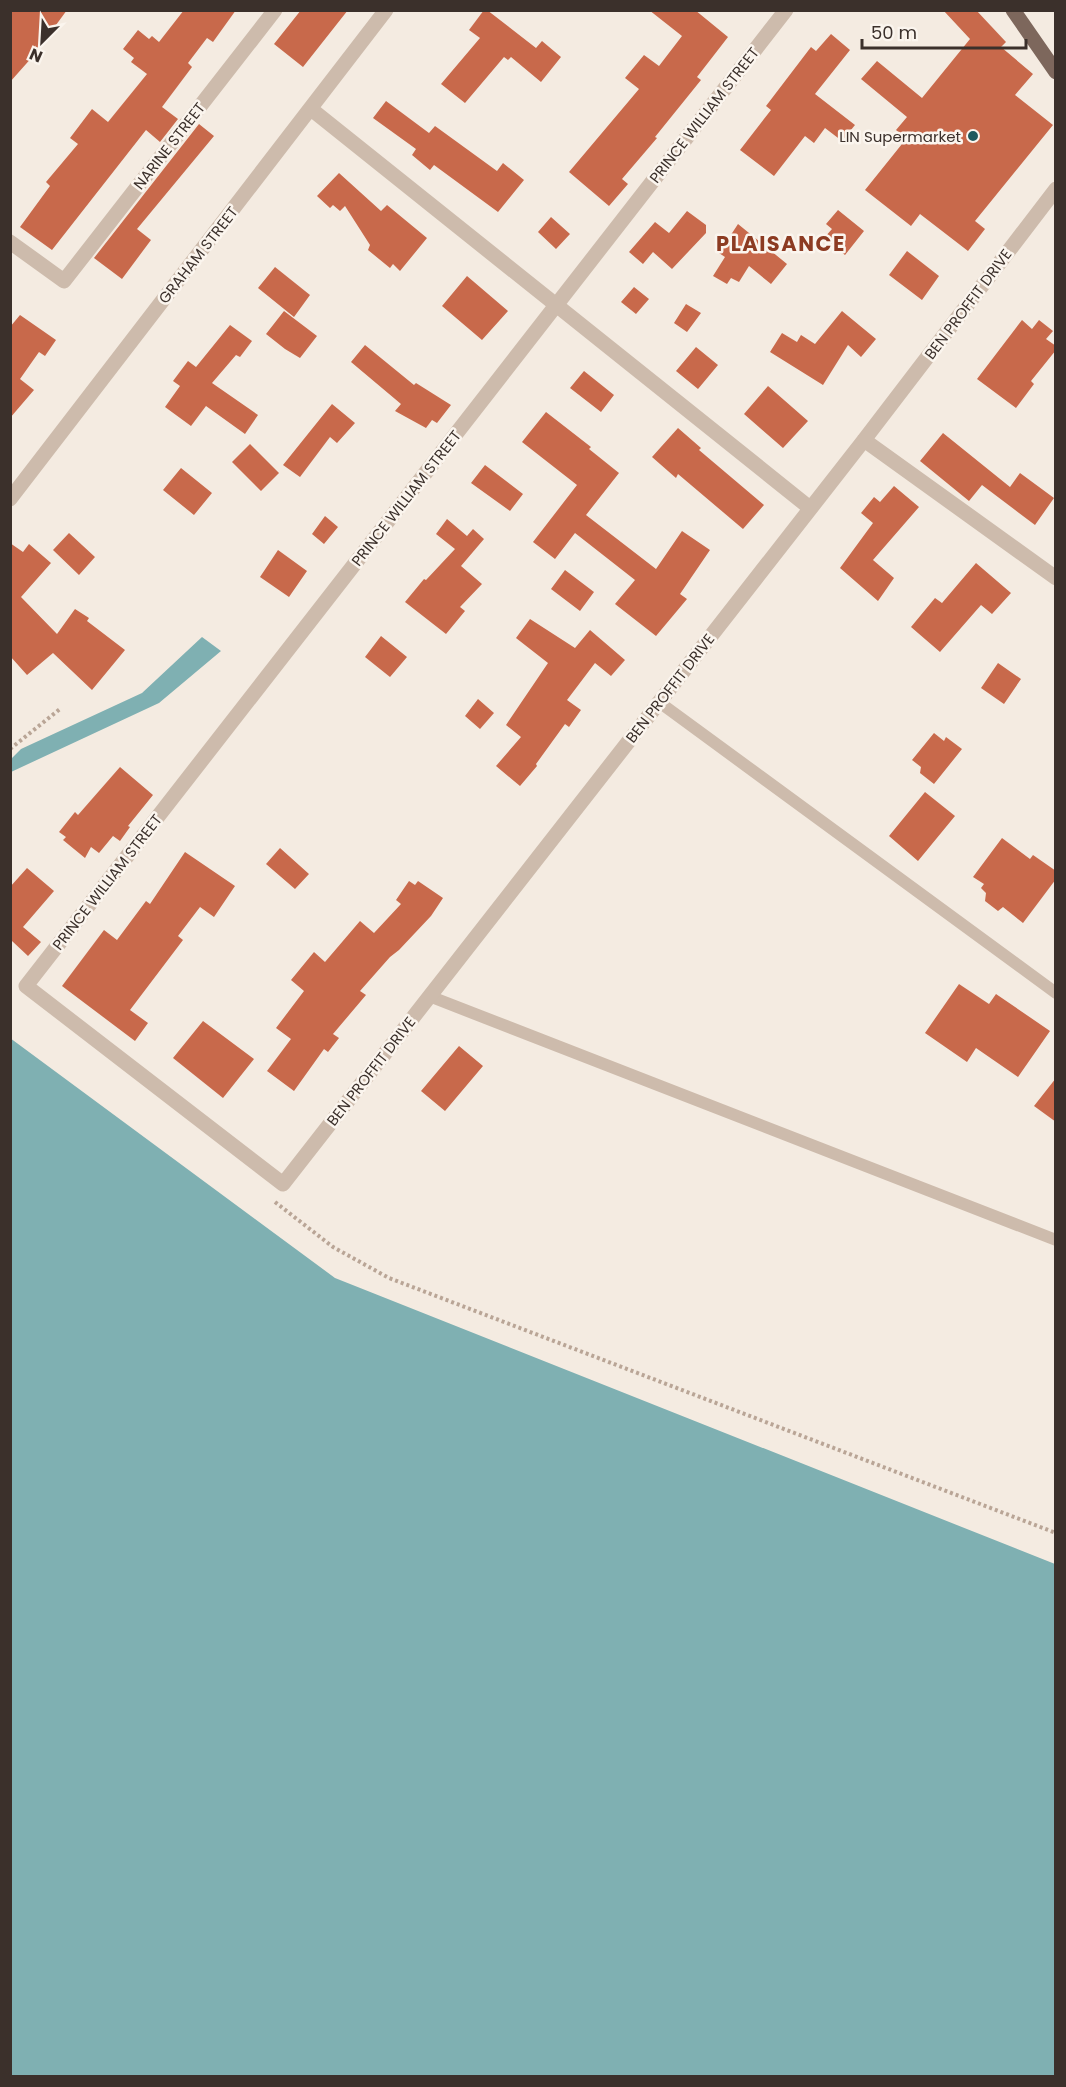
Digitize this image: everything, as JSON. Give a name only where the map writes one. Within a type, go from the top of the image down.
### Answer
[{"type":"main road","points":[[1013,10],[1056,72]]},
{"type":"street","name":"NARINE STREET","points":[[10,242],[64,281],[275,10]]},
{"type":"street","name":"GRAHAM STREET","points":[[10,499],[386,10]]},
{"type":"street","name":"PRINCE WILLIAM STREET","points":[[283,1184],[26,986],[786,10]]},
{"type":"street","points":[[310,109],[810,508]]},
{"type":"street","name":"BEN PROFFIT DRIVE","points":[[283,1184],[864,440],[1056,189]]},
{"type":"street","points":[[864,440],[1056,579]]},
{"type":"lane","points":[[659,702],[1056,993]]},
{"type":"lane","points":[[429,996],[1056,1240]]},
{"type":"path","points":[[10,749],[60,709]]},
{"type":"path","points":[[333,1246],[389,1278],[1056,1533]]},
{"type":"water","points":[[202,637],[221,651],[159,703],[11,772],[11,759],[21,749],[142,693]]},
{"type":"water","points":[[10,1038],[335,1278],[1055,1564],[1055,2076],[11,2076]]},
{"type":"building","points":[[10,10],[67,10],[34,55],[10,82]]},
{"type":"building","points":[[184,10],[236,10],[213,42],[207,38],[188,63],[192,67],[162,107],[178,119],[160,142],[146,130],[52,250],[20,227],[50,186],[46,182],[78,144],[70,138],[92,109],[108,122],[147,74],[131,62],[134,58],[123,49],[138,30],[149,39],[152,36],[159,42]]},
{"type":"building","points":[[301,10],[348,10],[303,67],[274,44]]},
{"type":"building","points":[[484,10],[536,48],[542,41],[561,57],[541,82],[511,57],[508,60],[504,57],[465,103],[441,84],[480,38],[469,30]]},
{"type":"building","points":[[649,10],[695,10],[728,37],[697,77],[701,80],[622,179],[628,184],[609,206],[569,172],[639,89],[625,78],[644,55],[659,66],[682,36]]},
{"type":"building","points":[[943,10],[976,10],[1006,42],[1001,47],[1033,74],[1015,95],[1053,125],[975,221],[985,229],[968,251],[920,214],[911,226],[865,190],[906,139],[896,130],[907,117],[861,79],[877,61],[922,98],[970,39]]},
{"type":"building","points":[[831,34],[850,50],[815,94],[855,125],[842,141],[825,128],[814,143],[805,136],[774,176],[740,150],[771,110],[766,106],[811,47],[816,51]]},
{"type":"building","points":[[386,101],[429,133],[435,126],[497,171],[503,163],[524,180],[498,212],[434,165],[430,170],[412,155],[416,149],[373,118]]},
{"type":"building","points":[[199,124],[214,136],[137,229],[151,240],[122,279],[94,258]]},
{"type":"building","points":[[339,173],[381,211],[387,205],[427,238],[400,271],[393,264],[390,268],[368,250],[370,245],[345,206],[340,211],[333,205],[330,208],[317,196]]},
{"type":"building","points":[[838,210],[864,231],[845,255],[824,238],[832,229],[826,224]]},
{"type":"building","points":[[687,211],[706,225],[706,233],[672,269],[653,252],[643,264],[629,252],[655,222],[669,233]]},
{"type":"building","points":[[551,217],[570,234],[556,249],[538,232]]},
{"type":"building","points":[[738,224],[787,264],[771,284],[749,266],[739,282],[731,278],[727,284],[713,276],[725,257],[719,253]]},
{"type":"building","points":[[907,251],[939,276],[922,300],[889,275]]},
{"type":"building","points":[[275,267],[310,295],[294,317],[258,288]]},
{"type":"building","points":[[467,276],[508,311],[482,340],[442,306]]},
{"type":"building","points":[[634,287],[649,299],[636,314],[621,302]]},
{"type":"building","points":[[686,304],[701,313],[687,332],[674,323]]},
{"type":"building","points":[[284,311],[317,336],[300,358],[266,334]]},
{"type":"building","points":[[842,311],[876,339],[861,357],[848,345],[823,385],[770,352],[782,333],[797,342],[801,335],[815,344]]},
{"type":"building","points":[[20,315],[56,340],[45,356],[39,352],[20,379],[34,390],[10,418],[10,327]]},
{"type":"building","points":[[1022,320],[1032,329],[1039,320],[1053,331],[1046,339],[1056,346],[1056,350],[1031,381],[1034,384],[1016,408],[977,379]]},
{"type":"building","points":[[230,325],[252,341],[240,357],[236,355],[212,383],[258,415],[245,434],[206,406],[191,426],[165,407],[180,386],[173,381],[188,361],[196,367]]},
{"type":"building","points":[[365,345],[414,385],[416,383],[451,405],[437,423],[432,420],[426,428],[395,411],[401,404],[351,362]]},
{"type":"building","points":[[696,347],[718,365],[698,389],[676,371]]},
{"type":"building","points":[[584,371],[614,395],[601,412],[570,388]]},
{"type":"building","points":[[768,386],[808,421],[783,448],[744,414]]},
{"type":"building","points":[[332,404],[355,423],[337,443],[330,437],[300,477],[283,465]]},
{"type":"building","points":[[546,412],[591,447],[589,449],[619,473],[586,515],[656,569],[682,531],[710,550],[680,594],[687,599],[656,636],[615,604],[635,580],[575,533],[555,559],[533,542],[577,485],[522,442]]},
{"type":"building","points":[[678,428],[701,448],[699,450],[764,505],[743,529],[678,474],[676,478],[652,457]]},
{"type":"building","points":[[943,433],[1010,487],[1020,473],[1054,498],[1035,525],[982,485],[969,501],[920,461]]},
{"type":"building","points":[[250,444],[279,473],[261,491],[232,462]]},
{"type":"building","points":[[485,465],[523,494],[510,511],[471,483]]},
{"type":"building","points":[[181,468],[212,493],[194,515],[163,490]]},
{"type":"building","points":[[894,486],[919,507],[873,560],[894,578],[878,601],[840,568],[873,523],[861,513],[874,497],[880,502]]},
{"type":"building","points":[[325,516],[338,527],[324,544],[312,534]]},
{"type":"building","points":[[447,519],[467,536],[473,529],[484,539],[461,566],[482,584],[460,607],[465,611],[446,634],[405,602],[424,579],[426,580],[455,549],[436,534]]},
{"type":"building","points":[[69,533],[95,557],[79,575],[53,550]]},
{"type":"building","points":[[10,543],[23,552],[29,544],[51,563],[21,597],[57,634],[75,609],[89,618],[87,621],[125,650],[92,690],[53,653],[27,675],[10,656]]},
{"type":"building","points":[[278,550],[307,571],[289,597],[260,577]]},
{"type":"building","points":[[976,563],[1011,593],[992,614],[981,605],[940,652],[911,627],[935,598],[942,603]]},
{"type":"building","points":[[565,570],[594,592],[580,611],[551,589]]},
{"type":"building","points":[[530,619],[575,648],[590,630],[625,660],[611,676],[595,663],[567,700],[581,710],[569,727],[565,724],[536,764],[537,766],[520,786],[496,766],[521,737],[506,725],[548,663],[516,638]]},
{"type":"building","points":[[381,636],[407,657],[390,677],[365,657]]},
{"type":"building","points":[[998,663],[1021,679],[1004,704],[981,688]]},
{"type":"building","points":[[478,699],[494,713],[480,729],[465,716]]},
{"type":"building","points":[[934,733],[944,741],[946,737],[962,749],[934,784],[920,773],[921,767],[912,760]]},
{"type":"building","points":[[120,767],[153,795],[128,826],[130,827],[120,841],[113,836],[99,853],[91,847],[85,858],[63,840],[66,837],[59,832],[75,812],[78,815]]},
{"type":"building","points":[[925,792],[955,816],[918,861],[889,836]]},
{"type":"building","points":[[1002,838],[1030,859],[1033,855],[1056,871],[1056,879],[1023,923],[1003,907],[998,911],[985,901],[986,893],[981,888],[984,884],[973,877]]},
{"type":"building","points":[[280,848],[309,874],[295,889],[266,864]]},
{"type":"building","points":[[185,852],[235,886],[214,917],[200,907],[178,936],[183,940],[130,1010],[148,1023],[135,1041],[62,986],[104,930],[117,940],[146,901],[150,904]]},
{"type":"building","points":[[27,868],[54,891],[23,927],[41,942],[28,956],[12,941],[10,942],[10,887]]},
{"type":"building","points":[[409,881],[415,885],[418,881],[443,898],[431,916],[360,991],[366,995],[333,1034],[339,1038],[328,1052],[324,1049],[294,1091],[267,1071],[291,1039],[276,1028],[304,991],[291,980],[314,952],[325,962],[360,921],[374,933],[401,904],[396,900]]},
{"type":"building","points":[[959,984],[989,1004],[996,994],[1050,1031],[1018,1077],[976,1048],[967,1062],[925,1033]]},
{"type":"building","points":[[203,1021],[254,1059],[223,1098],[173,1058]]},
{"type":"building","points":[[459,1046],[483,1066],[445,1111],[421,1091]]},
{"type":"building","points":[[1056,1078],[1056,1122],[1034,1106]]},
{"type":"place","name":"LIN Supermarket","points":[[973,136]]},
{"type":"district","name":"PLAISANCE","points":[[781,243]]}]
